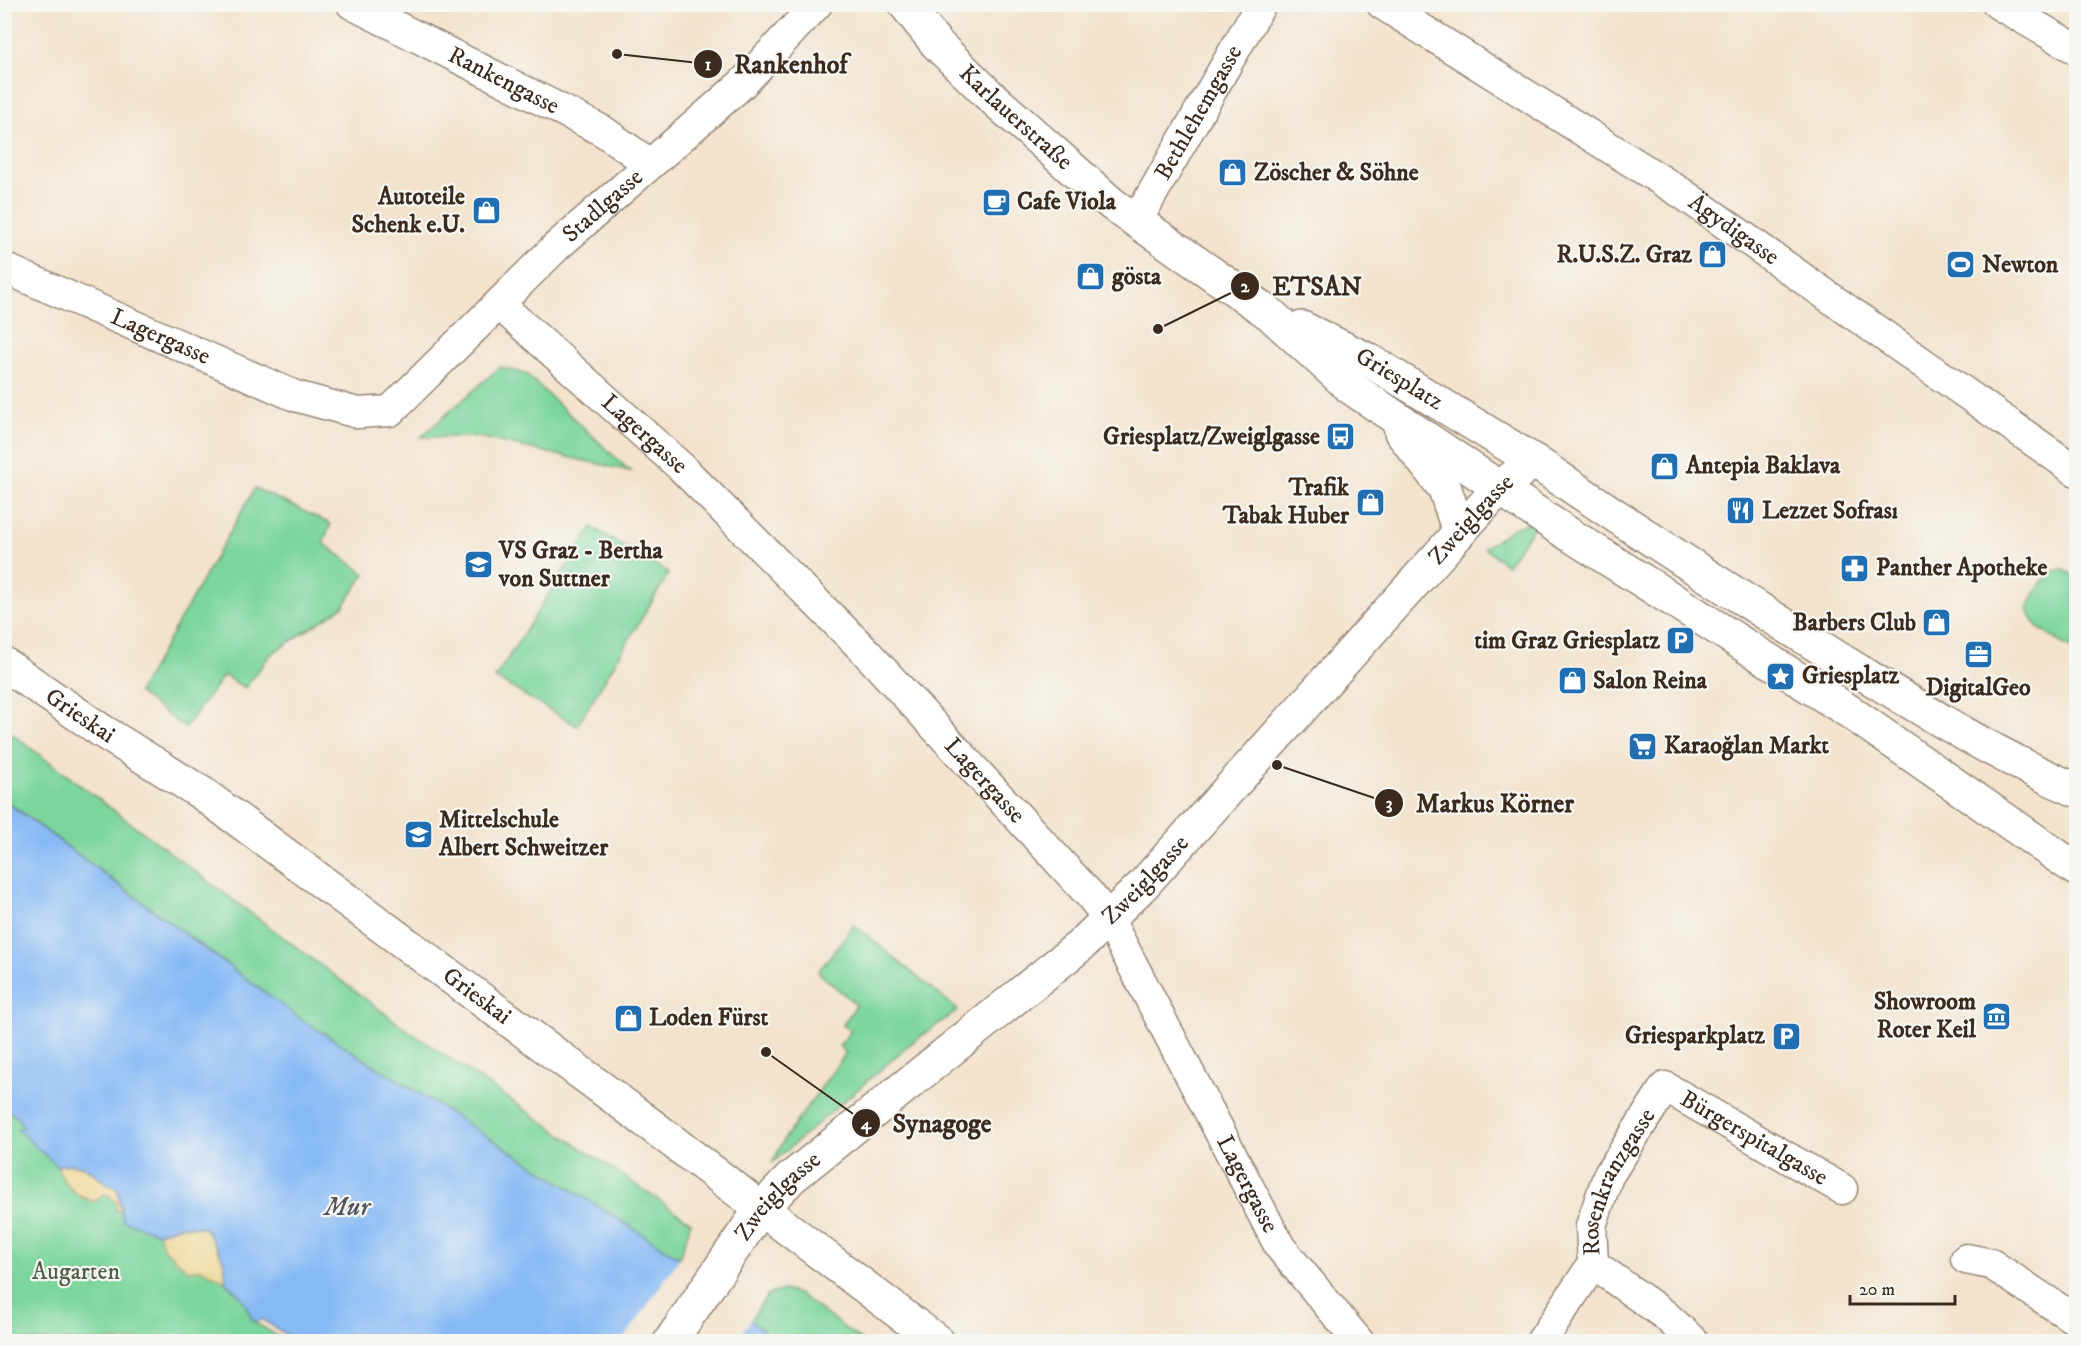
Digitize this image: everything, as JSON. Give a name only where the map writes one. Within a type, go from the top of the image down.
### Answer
[{"type":"main road","name":"Karlauerstraße","points":[[905,4],[937,44],[988,94],[1112,204],[1136,222]]},
{"type":"main road","name":"Griesplatz","points":[[1136,222],[1270,314],[1350,387],[1383,410],[1850,712],[2076,869]]},
{"type":"main road","name":"Griesplatz","points":[[1270,314],[1370,361],[1534,461],[1711,580],[1926,712],[2036,773],[2076,790]]},
{"type":"main road","name":"Griesplatz","points":[[1383,410],[1445,489],[1459,532]]},
{"type":"main road","name":"Zweiglgasse","points":[[670,1341],[760,1210],[791,1179],[1081,945],[1143,885],[1500,487],[1534,461]]},
{"type":"main road","name":"Grieskai","points":[[4,664],[102,731],[203,794],[627,1107],[760,1210],[938,1341]]},
{"type":"street","name":"Rankengasse","points":[[352,4],[603,131],[650,164]]},
{"type":"street","name":"Stadlgasse","points":[[390,411],[556,248],[743,83],[817,4]]},
{"type":"street","name":"Bethlehemgasse","points":[[1136,222],[1261,4]]},
{"type":"street","name":"Ägydigasse","points":[[1382,4],[1683,194],[2076,471]]},
{"type":"street","points":[[1998,4],[2076,49]]},
{"type":"street","name":"Lagergasse","points":[[4,268],[295,396],[358,413],[390,411]]},
{"type":"street","name":"Lagergasse","points":[[499,304],[681,467],[866,651],[1108,918],[1280,1246],[1359,1341]]},
{"type":"street","name":"Bürgerspitalgasse","points":[[1665,1087],[1842,1189]]},
{"type":"street","name":"Rosenkranzgasse","points":[[1541,1341],[1593,1264],[1591,1226],[1608,1176],[1665,1087]]},
{"type":"street","points":[[1966,1259],[1991,1264],[2076,1320]]},
{"type":"street","points":[[1593,1264],[1665,1315],[1694,1341]]},
{"type":"green space","points":[[500,367],[526,374],[630,471],[478,437],[421,437]]},
{"type":"green space","points":[[255,488],[331,524],[323,543],[365,574],[343,607],[271,654],[245,688],[224,675],[185,728],[138,693]]},
{"type":"green space","points":[[1527,523],[1536,524],[1507,565],[1484,548],[1514,528]]},
{"type":"green space","points":[[592,527],[669,573],[577,726],[495,678]]},
{"type":"green space","points":[[2061,569],[2076,576],[2076,652],[2038,628],[2027,610],[2044,579]]},
{"type":"green space","points":[[4,728],[403,1027],[691,1222],[680,1258],[299,1018],[5,800]]},
{"type":"green space","points":[[854,925],[958,1010],[909,1045],[772,1163],[785,1138],[846,1053],[839,1046],[851,1031],[843,1025],[856,1005],[818,972]]},
{"type":"green space","name":"Augarten","points":[[4,1108],[18,1118],[24,1128],[18,1129],[180,1226],[227,1271],[225,1281],[243,1299],[253,1321],[285,1341],[5,1341]]},
{"type":"green space","points":[[784,1290],[799,1294],[862,1341],[775,1341],[750,1321],[767,1295]]},
{"type":"sand","points":[[69,1163],[84,1167],[118,1189],[120,1212],[116,1210],[116,1202],[108,1195],[103,1194],[97,1201],[83,1198],[72,1190],[63,1179],[57,1166]]},
{"type":"sand","points":[[180,1226],[204,1227],[223,1260],[225,1281],[201,1269],[188,1270],[164,1249],[158,1233]]},
{"type":"water","name":"Mur","points":[[4,800],[299,1018],[680,1258],[775,1341],[318,1342],[314,1337],[290,1337],[263,1320],[253,1321],[243,1299],[225,1281],[223,1260],[204,1227],[180,1226],[158,1233],[123,1221],[118,1189],[84,1167],[68,1164],[57,1166],[17,1129],[24,1127],[18,1118],[5,1108]]},
{"type":"pier","points":[[681,1256],[752,1318],[736,1342],[623,1341]]},
{"type":"place","name":"Rankenhof","points":[[617,54]]},
{"type":"place","name":"Zöscher & Söhne","points":[[1233,173]]},
{"type":"place","name":"Cafe Viola","points":[[996,202]]},
{"type":"place","name":"Autoteile Schenk e.U.","points":[[486,211]]},
{"type":"place","name":"R.U.S.Z. Graz","points":[[1713,255]]},
{"type":"place","name":"Newton","points":[[1961,265]]},
{"type":"place","name":"gösta","points":[[1091,277]]},
{"type":"place","name":"ETSAN","points":[[1158,329]]},
{"type":"place","name":"Griesplatz/Zweiglgasse","points":[[1341,437]]},
{"type":"place","name":"Antepia Baklava","points":[[1665,466]]},
{"type":"place","name":"Trafik Tabak Huber","points":[[1370,502]]},
{"type":"place","name":"Lezzet Sofrası","points":[[1741,511]]},
{"type":"place","name":"VS Graz - Bertha von Suttner","points":[[478,565]]},
{"type":"place","name":"Panther Apotheke","points":[[1855,568]]},
{"type":"place","name":"Barbers Club","points":[[1937,623]]},
{"type":"place","name":"tim Graz Griesplatz","points":[[1681,641]]},
{"type":"place","name":"DigitalGeo","points":[[1978,655]]},
{"type":"place","name":"Griesplatz","points":[[1781,676]]},
{"type":"place","name":"Salon Reina","points":[[1572,681]]},
{"type":"place","name":"Karaoğlan Markt","points":[[1643,746]]},
{"type":"place","name":"Markus Körner","points":[[1277,765]]},
{"type":"place","name":"Mittelschule Albert Schweitzer","points":[[418,834]]},
{"type":"place","name":"Showroom Roter Keil","points":[[1997,1016]]},
{"type":"place","name":"Loden Fürst","points":[[628,1018]]},
{"type":"place","name":"Griesparkplatz","points":[[1786,1036]]},
{"type":"place","name":"Synagoge","points":[[766,1052]]}]
